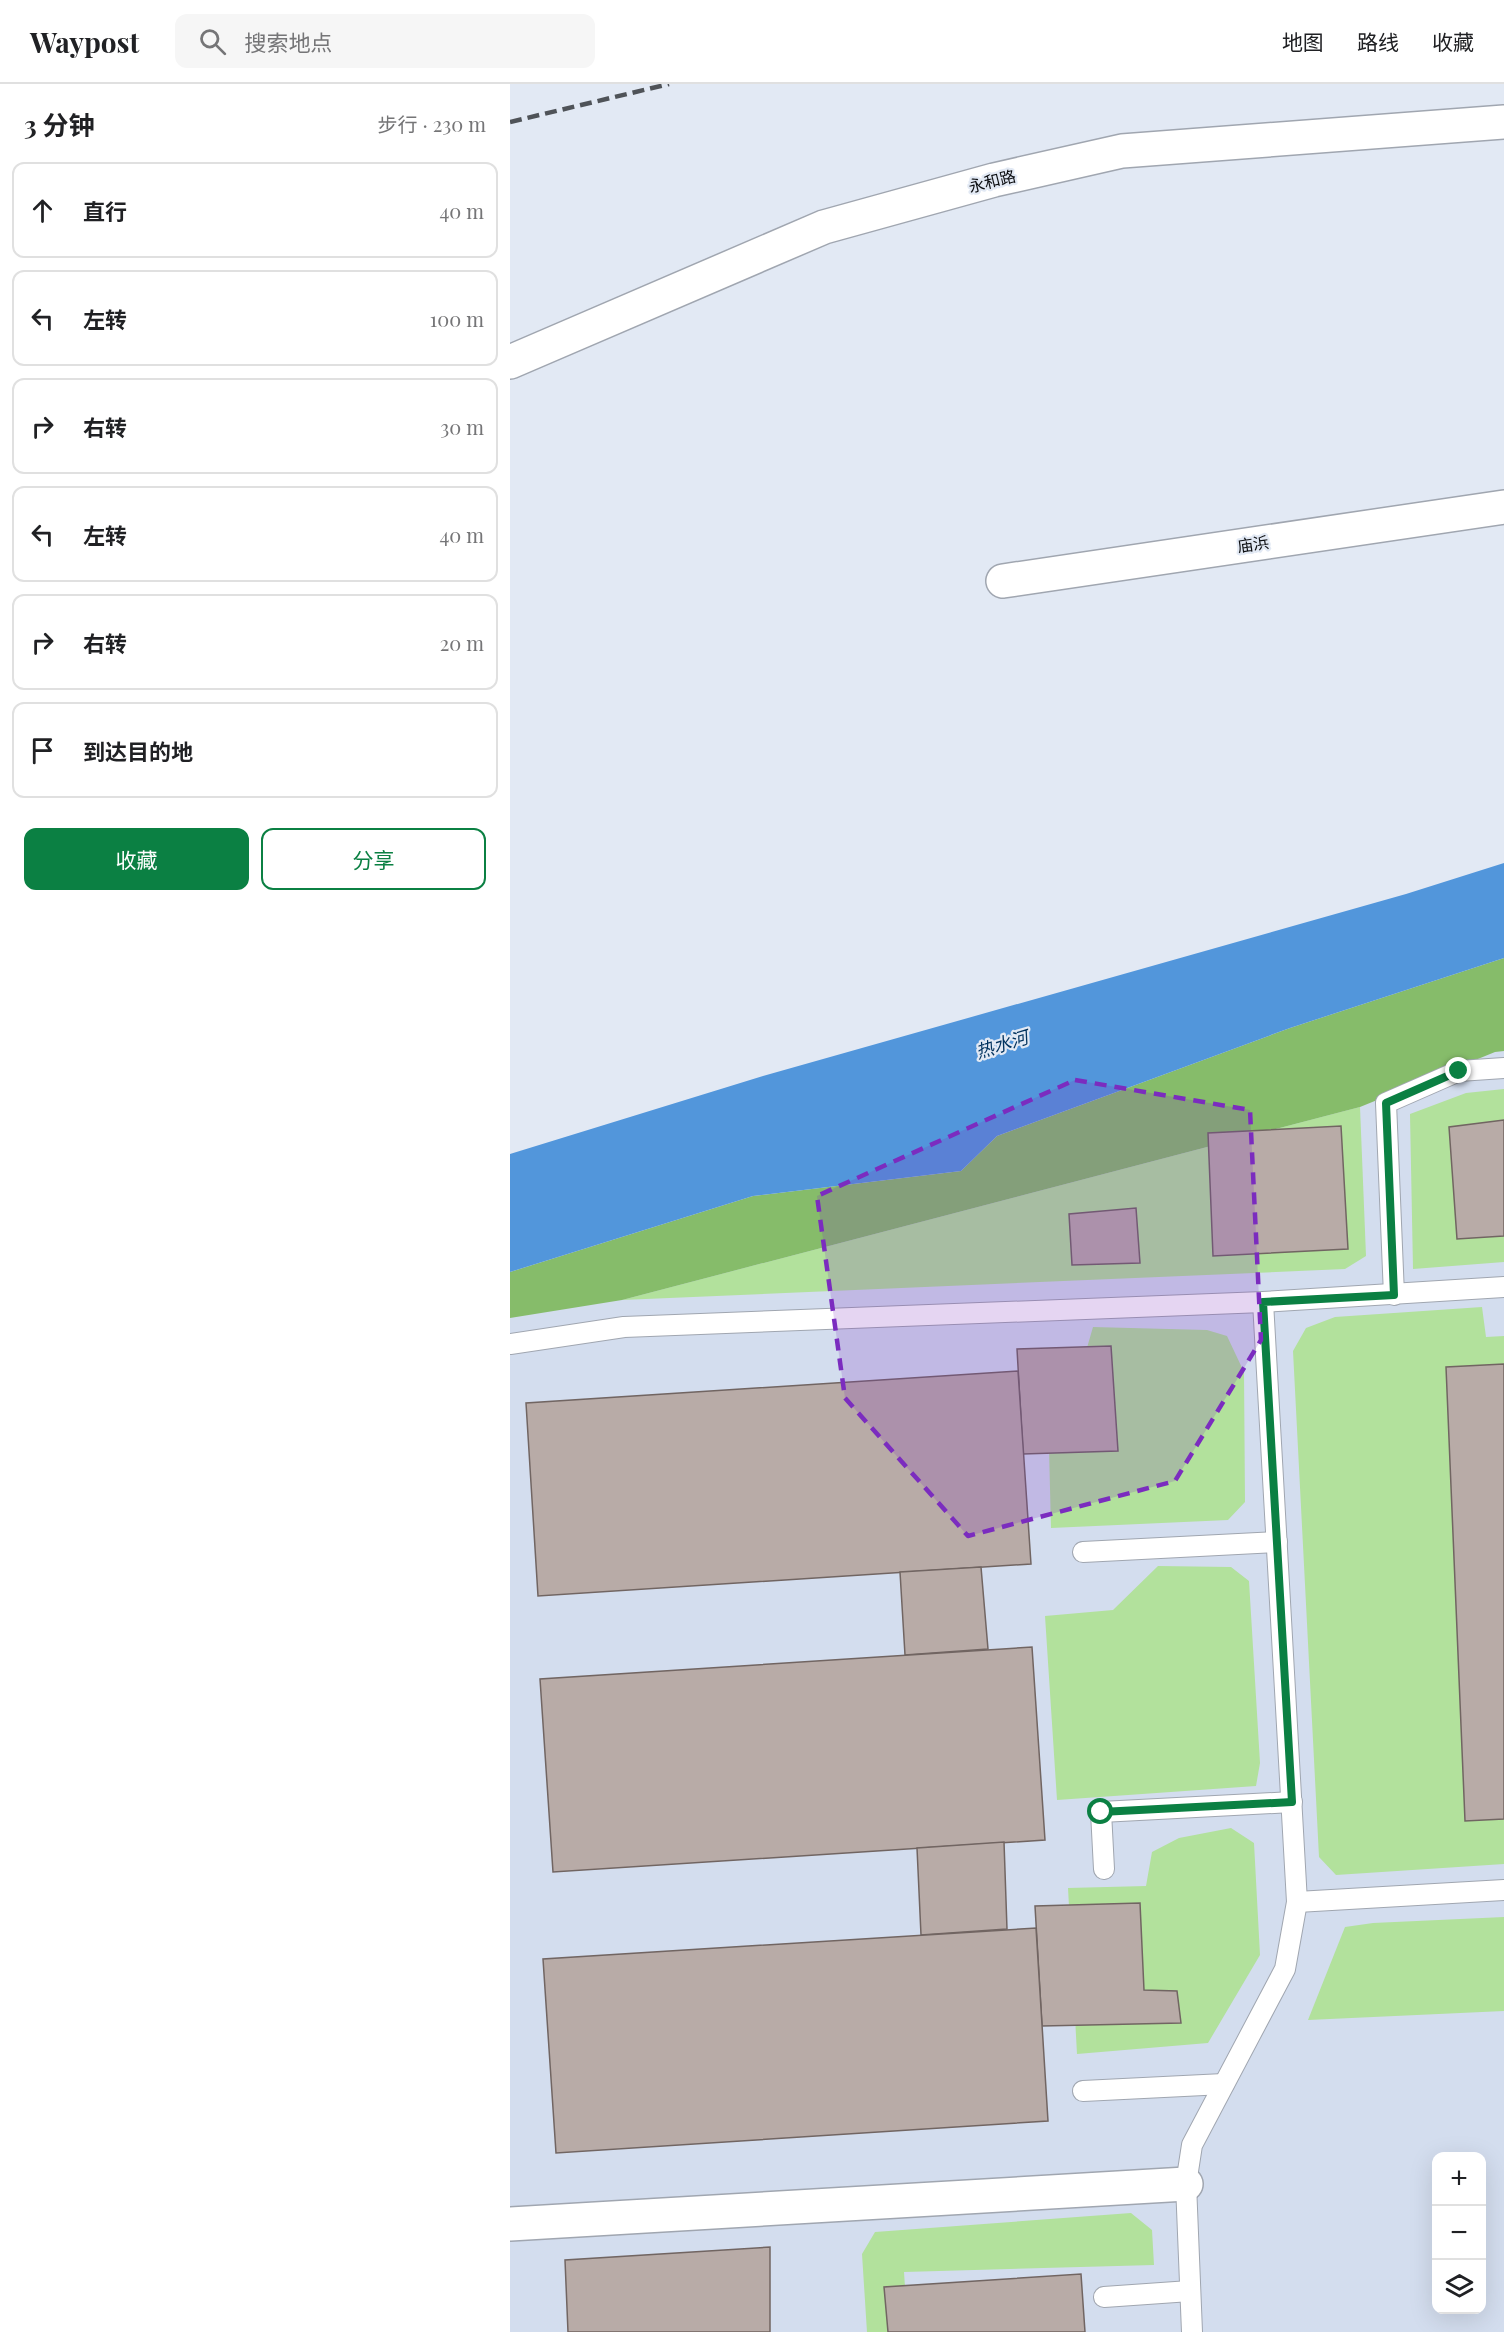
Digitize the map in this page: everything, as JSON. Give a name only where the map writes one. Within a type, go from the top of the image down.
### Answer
[{"type":"street","name":"永和路","points":[[510,362],[824,227],[994,180],[1122,151],[1504,122]]},
{"type":"street","name":"庙浜","points":[[1002,581],[1504,507]]},
{"type":"street","points":[[510,2224],[1186,2184]]},
{"type":"lane","points":[[1394,1295],[1386,1103],[1459,1071],[1504,1068]]},
{"type":"lane","points":[[510,1344],[624,1327],[1263,1302],[1504,1287]]},
{"type":"lane","points":[[1192,2332],[1186,2184],[1192,2145],[1285,1969],[1297,1902],[1263,1302]]},
{"type":"lane","points":[[1083,1552],[1277,1542]]},
{"type":"lane","points":[[1104,1869],[1101,1812],[1292,1802]]},
{"type":"lane","points":[[1297,1902],[1504,1890]]},
{"type":"lane","points":[[1083,2091],[1224,2084]]},
{"type":"lane","points":[[1104,2297],[1190,2291]]},
{"type":"highlighted area","points":[[1075,1080],[1250,1110],[1261,1340],[1175,1481],[968,1536],[845,1398],[817,1196]]},
{"type":"shaded area","points":[[1504,1032],[1504,2332],[510,2332],[510,1299]]},
{"type":"green space","points":[[1504,958],[1504,1051],[1495,1052],[1360,1107],[622,1300],[510,1318],[510,1272],[753,1196],[961,1171],[997,1136],[1290,1028]]},
{"type":"green space","points":[[1504,1089],[1504,1262],[1413,1269],[1410,1114],[1466,1093]]},
{"type":"green space","points":[[1360,1107],[1366,1256],[1345,1269],[622,1300]]},
{"type":"green space","points":[[1482,1307],[1486,1337],[1504,1336],[1504,1864],[1336,1875],[1319,1857],[1293,1351],[1306,1328],[1335,1317]]},
{"type":"green space","points":[[1093,1327],[1207,1330],[1227,1336],[1244,1372],[1245,1502],[1228,1520],[1051,1528],[1047,1369],[1082,1365]]},
{"type":"green space","points":[[1158,1566],[1231,1567],[1249,1581],[1260,1763],[1256,1786],[1057,1800],[1045,1616],[1113,1610]]},
{"type":"green space","points":[[1231,1828],[1254,1843],[1260,1955],[1208,2043],[1077,2054],[1068,1888],[1146,1886],[1152,1852],[1179,1838]]},
{"type":"green space","points":[[1504,1917],[1504,2011],[1308,2020],[1345,1927],[1373,1923]]},
{"type":"green space","points":[[1131,2213],[1152,2230],[1154,2265],[904,2272],[908,2332],[867,2332],[862,2254],[875,2232]]},
{"type":"water","name":"热水河","points":[[1504,863],[1504,958],[1290,1028],[997,1136],[961,1171],[753,1196],[510,1272],[510,1154],[763,1076],[1406,894]]},
{"type":"building","points":[[1504,1120],[1504,1236],[1457,1239],[1449,1127]]},
{"type":"building","points":[[1341,1126],[1348,1249],[1213,1256],[1208,1133]]},
{"type":"building","points":[[1136,1208],[1140,1263],[1072,1265],[1069,1214]]},
{"type":"building","points":[[1111,1346],[1118,1451],[1023,1454],[1017,1349]]},
{"type":"building","points":[[1504,1364],[1504,1819],[1465,1821],[1446,1367]]},
{"type":"building","points":[[1018,1371],[1031,1564],[538,1596],[526,1403]]},
{"type":"building","points":[[981,1567],[988,1649],[905,1655],[900,1572]]},
{"type":"building","points":[[1032,1647],[1045,1840],[553,1872],[540,1679]]},
{"type":"building","points":[[1004,1842],[1007,1929],[921,1935],[917,1848]]},
{"type":"building","points":[[1140,1903],[1144,1990],[1177,1991],[1181,2023],[1042,2026],[1035,1906]]},
{"type":"building","points":[[1036,1928],[1048,2121],[556,2153],[543,1959]]},
{"type":"building","points":[[770,2247],[770,2332],[568,2332],[565,2260]]},
{"type":"building","points":[[1081,2274],[1085,2332],[888,2332],[884,2287]]},
{"type":"railway","points":[[510,122],[669,84]]},
{"type":"route","points":[[1101,1812],[1292,1802],[1263,1302],[1394,1295],[1386,1103],[1459,1071]]}]
